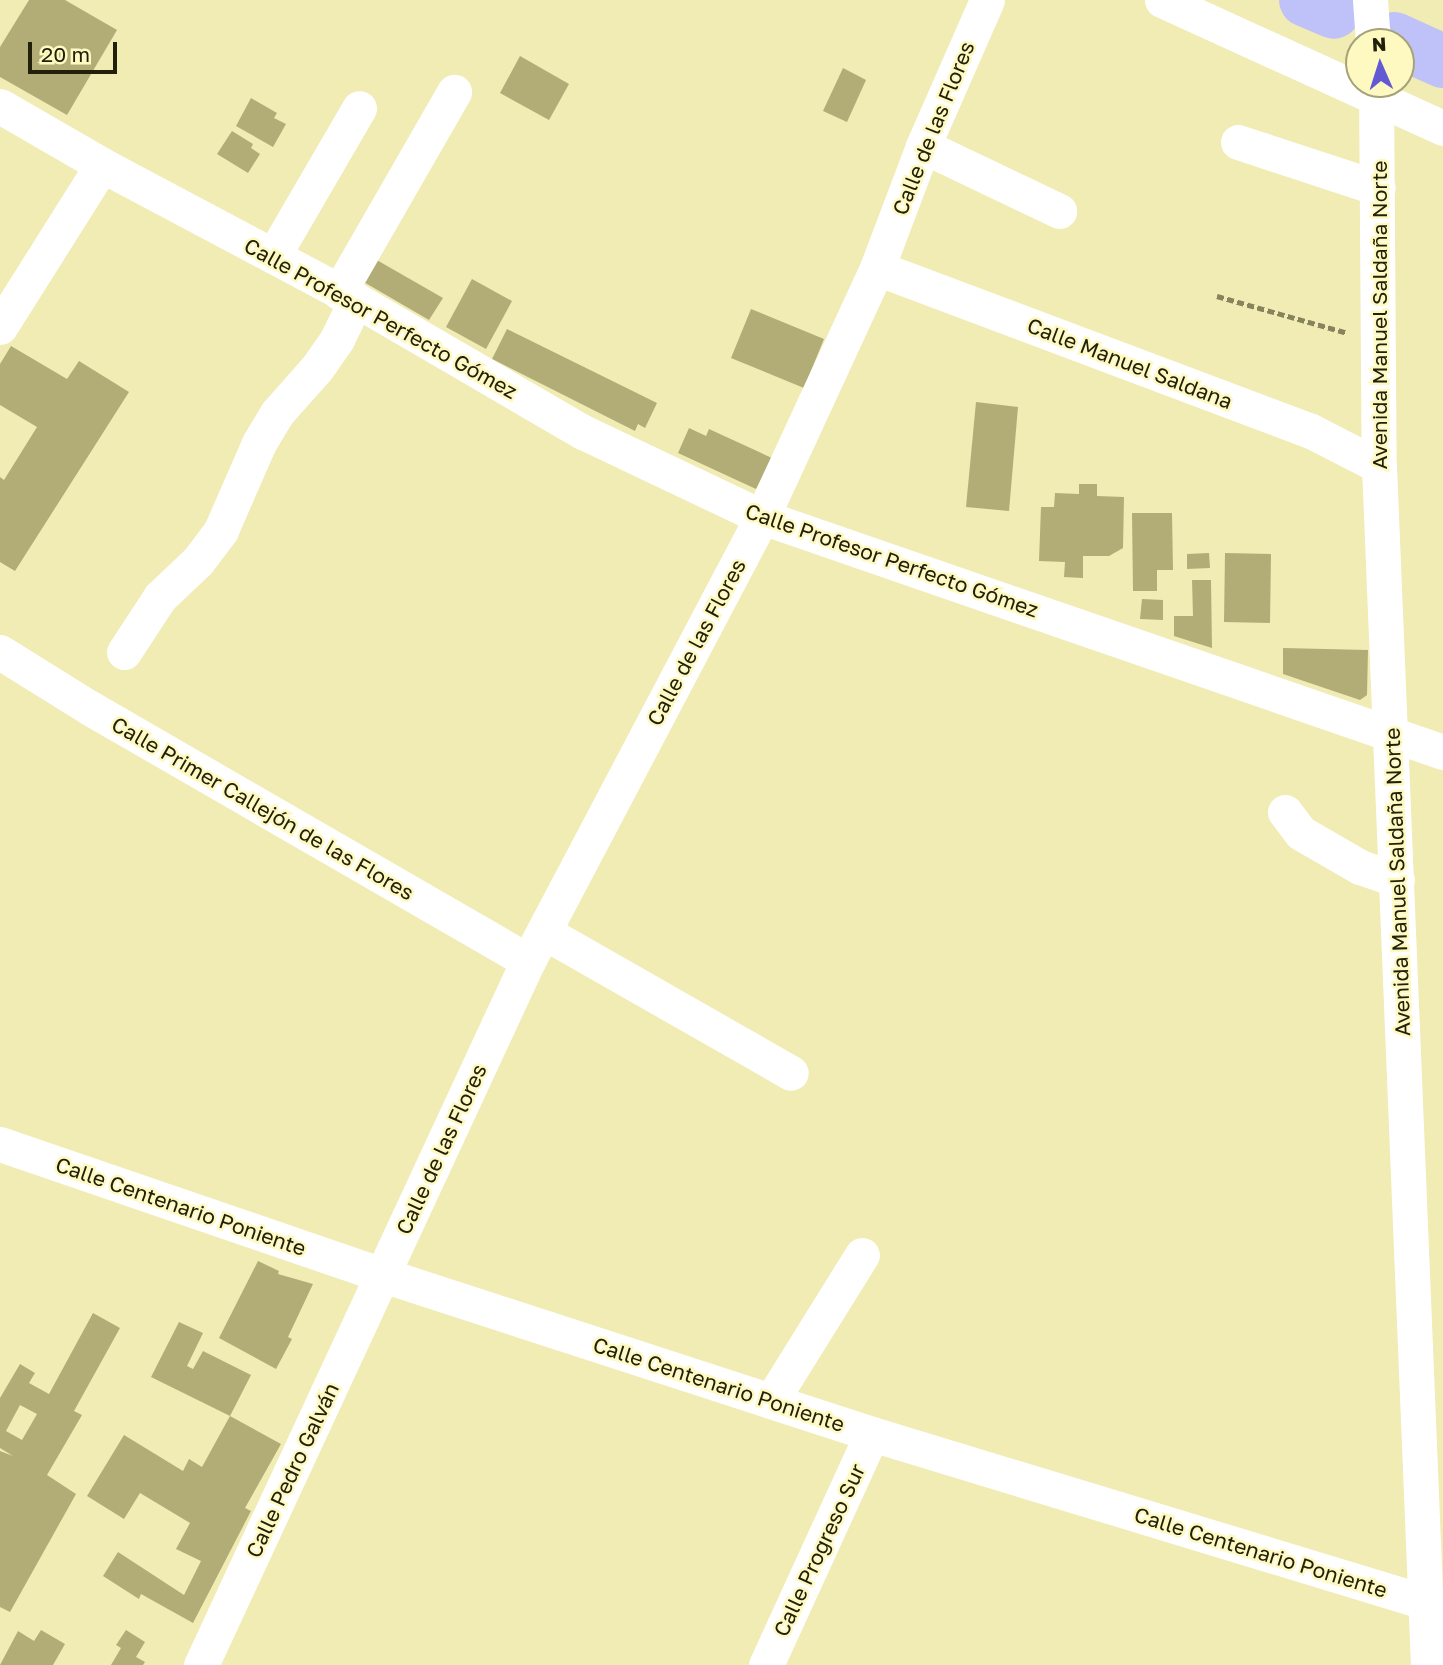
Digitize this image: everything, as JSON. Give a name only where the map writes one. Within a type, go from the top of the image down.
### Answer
[{"type":"street","name":"Calle de las Flores","points":[[383,1275],[536,946],[762,517],[877,268],[923,146],[987,0]]},
{"type":"street","points":[[1162,0],[1345,77]]},
{"type":"street","points":[[1370,0],[1372,28]]},
{"type":"street","points":[[124,652],[160,597],[198,561],[221,530],[260,443],[277,413],[317,368],[337,339],[348,296],[454,92]]},
{"type":"street","name":"Avenida Manuel Saldaña Norte","points":[[1377,98],[1379,466],[1434,1606],[1428,1665]]},
{"type":"street","points":[[1389,98],[1443,128]]},
{"type":"street","name":"Calle Profesor Perfecto Gómez","points":[[0,106],[102,165],[348,296],[583,432],[762,517],[1443,752]]},
{"type":"street","points":[[273,256],[359,108]]},
{"type":"street","points":[[1238,142],[1378,188]]},
{"type":"street","points":[[923,146],[1059,211]]},
{"type":"street","points":[[0,327],[102,165]]},
{"type":"street","name":"Calle Manuel Saldana","points":[[877,268],[1311,430],[1379,466]]},
{"type":"street","name":"Calle Primer Callejón de las Flores","points":[[0,652],[90,708],[536,946],[791,1073]]},
{"type":"street","points":[[1285,812],[1301,833],[1360,867],[1397,880]]},
{"type":"street","name":"Calle Centenario Poniente","points":[[0,1144],[383,1275],[872,1434],[1434,1606]]},
{"type":"street","points":[[772,1401],[862,1255]]},
{"type":"street","name":"Calle Pedro Galván","points":[[201,1665],[383,1275]]},
{"type":"street","name":"Calle Progreso Sur","points":[[766,1665],[872,1434]]},
{"type":"path","points":[[1217,296],[1379,341]]},
{"type":"building","points":[[29,0],[65,0],[117,30],[67,115],[0,77],[0,47]]},
{"type":"building","points":[[520,56],[569,84],[549,120],[500,93]]},
{"type":"building","points":[[843,68],[866,80],[847,122],[823,111]]},
{"type":"building","points":[[251,98],[277,113],[274,118],[286,124],[273,147],[236,126]]},
{"type":"building","points":[[232,131],[253,144],[251,148],[260,154],[248,173],[217,154]]},
{"type":"building","points":[[375,259],[443,298],[429,320],[362,281]]},
{"type":"building","points":[[472,279],[512,301],[486,349],[446,327]]},
{"type":"building","points":[[751,309],[824,339],[804,388],[731,358]]},
{"type":"building","points":[[507,329],[657,403],[645,428],[638,424],[635,431],[492,359]]},
{"type":"building","points":[[11,346],[67,379],[79,361],[129,392],[15,571],[0,562],[0,477],[4,480],[37,427],[0,405],[0,364]]},
{"type":"building","points":[[976,402],[1018,407],[1009,511],[966,507]]},
{"type":"building","points":[[689,428],[706,436],[709,429],[772,458],[756,489],[678,453]]},
{"type":"building","points":[[1079,484],[1097,484],[1097,496],[1124,497],[1123,548],[1109,556],[1083,556],[1083,578],[1064,577],[1065,562],[1039,561],[1041,507],[1054,507],[1055,493],[1079,494]]},
{"type":"building","points":[[1132,513],[1172,513],[1173,570],[1157,570],[1157,591],[1133,591]]},
{"type":"building","points":[[1209,553],[1210,568],[1187,569],[1187,554]]},
{"type":"building","points":[[1225,553],[1271,554],[1270,623],[1224,622]]},
{"type":"building","points":[[1192,580],[1211,580],[1212,648],[1174,636],[1174,616],[1193,616]]},
{"type":"building","points":[[1142,599],[1163,600],[1163,620],[1140,619]]},
{"type":"building","points":[[1283,648],[1368,650],[1367,695],[1360,700],[1283,674]]},
{"type":"building","points":[[258,1261],[279,1271],[278,1274],[313,1284],[288,1337],[292,1339],[276,1369],[219,1338]]},
{"type":"building","points":[[93,1313],[120,1328],[74,1411],[82,1415],[47,1475],[76,1494],[10,1612],[0,1607],[0,1451],[13,1456],[0,1448],[0,1398],[20,1364],[35,1373],[29,1383],[49,1394]],"holes":[[[20,1405],[37,1414],[22,1440],[6,1431]]]},
{"type":"building","points":[[179,1322],[203,1333],[187,1366],[193,1369],[203,1351],[251,1375],[230,1416],[151,1377]]},
{"type":"building","points":[[230,1416],[281,1444],[245,1508],[251,1511],[193,1623],[141,1594],[139,1599],[103,1576],[118,1552],[184,1595],[201,1561],[176,1549],[190,1523],[140,1493],[124,1519],[87,1496],[124,1435],[183,1471],[189,1459],[202,1467]]},
{"type":"building","points":[[41,1630],[65,1644],[53,1665],[0,1665],[18,1631],[34,1641]]},
{"type":"building","points":[[126,1630],[145,1642],[136,1657],[145,1662],[143,1665],[111,1665],[121,1648],[116,1645]]},
{"type":"waterway","points":[[1306,0],[1334,12]]},
{"type":"waterway","points":[[1415,48],[1443,61]]}]
